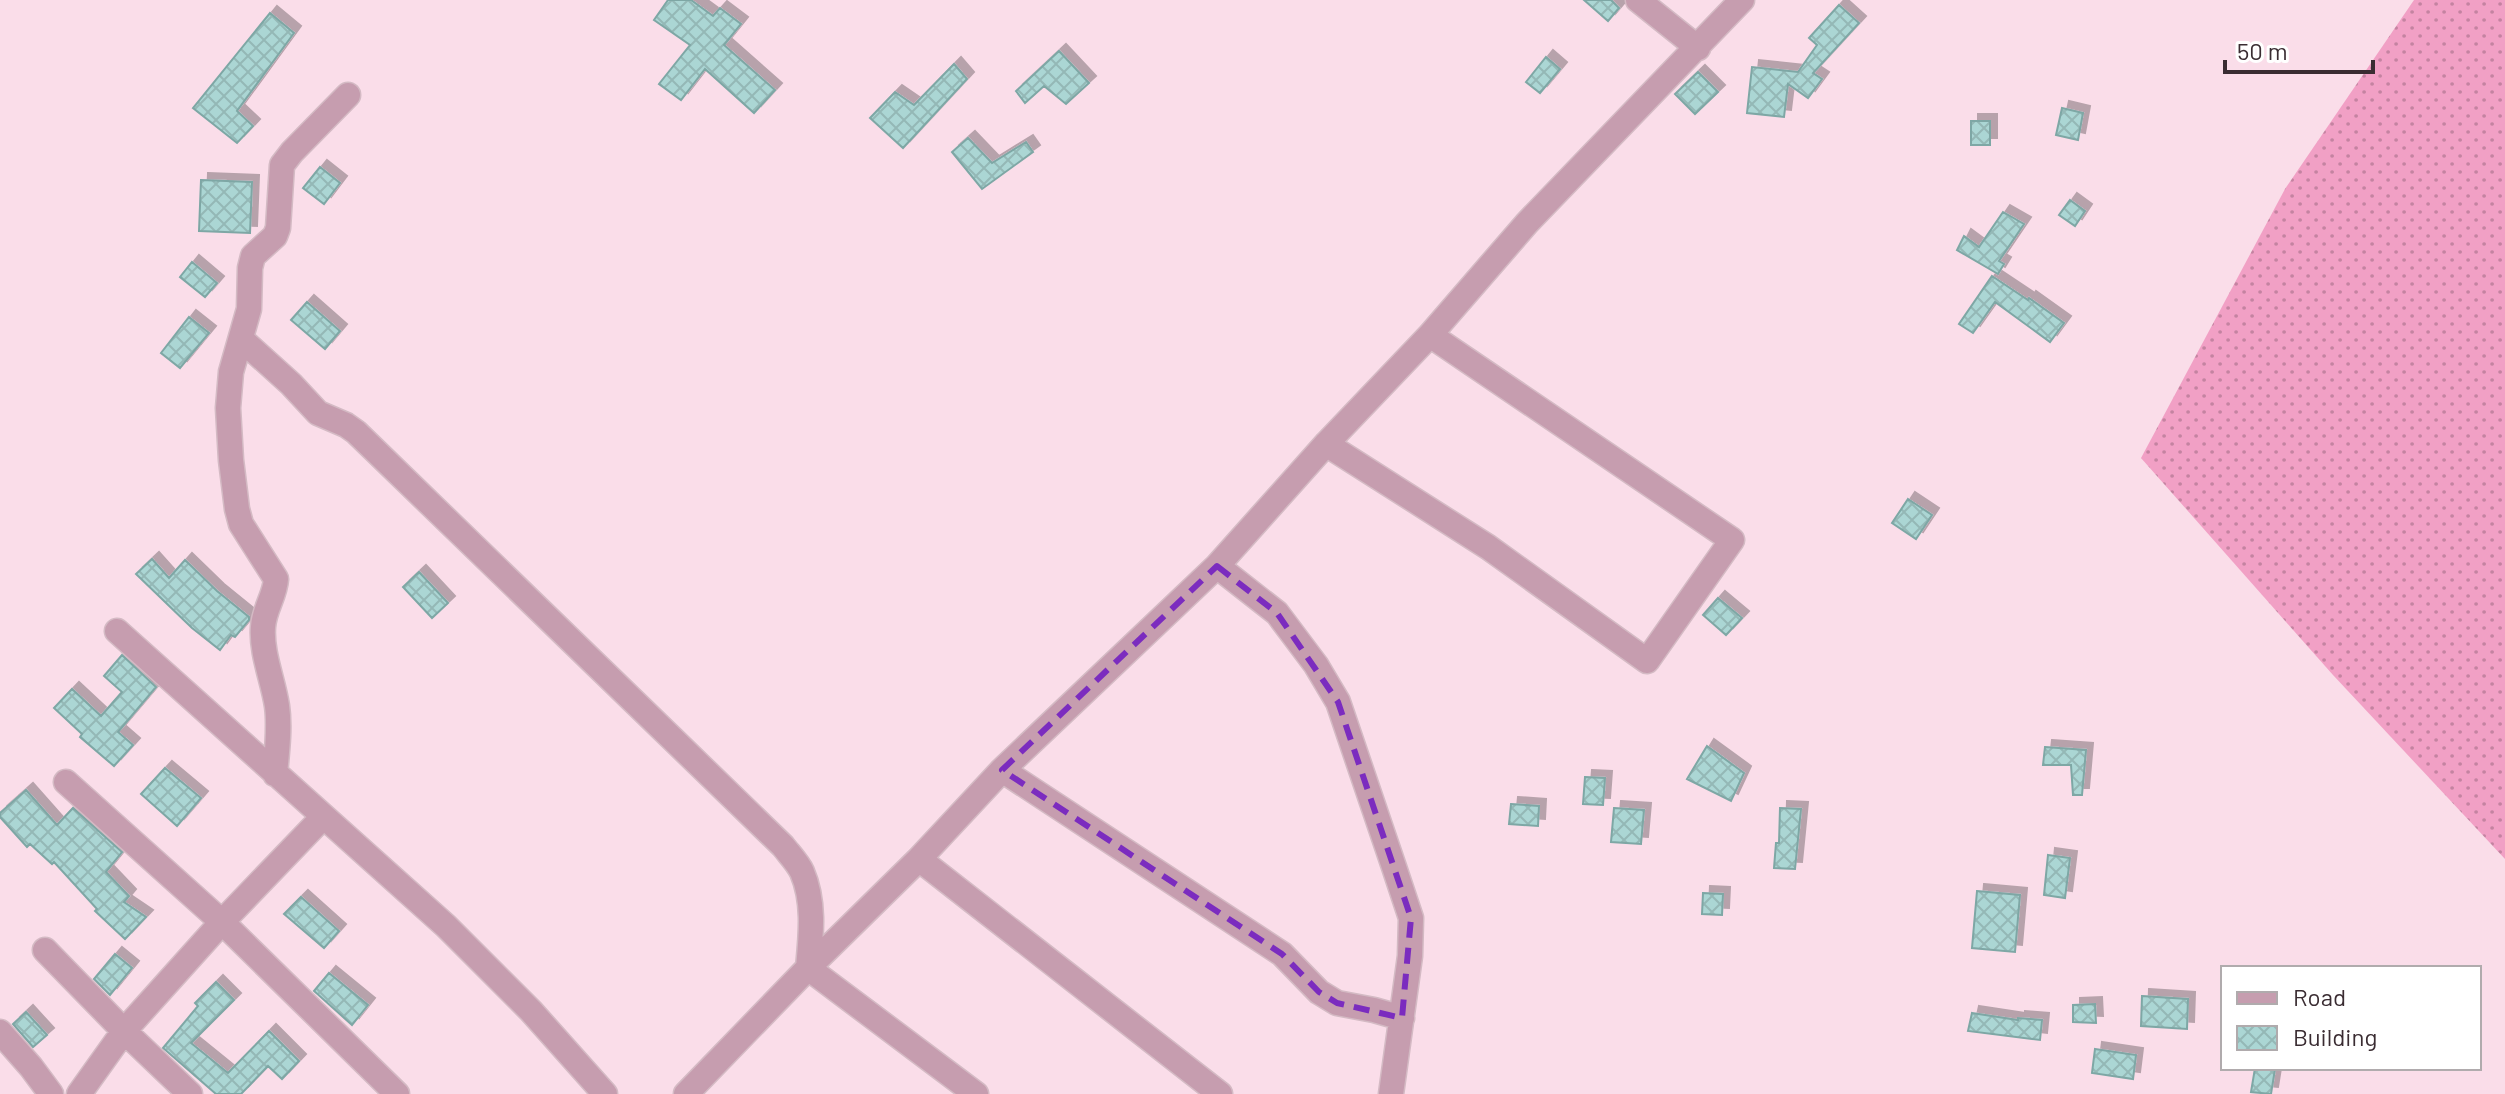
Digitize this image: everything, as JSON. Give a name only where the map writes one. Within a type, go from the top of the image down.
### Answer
[{"type":"street","points":[[1638,0],[1698,48]]},
{"type":"street","points":[[686,1094],[919,859],[1002,770],[1217,566],[1326,444],[1430,335],[1527,223],[1742,0]]},
{"type":"street","points":[[275,774],[278,709],[263,628],[265,610],[273,596],[276,579],[241,524],[237,509],[228,408],[231,372],[251,295],[253,256],[275,236],[278,228],[282,165],[348,95]]},
{"type":"street","points":[[1326,444],[1488,547],[1647,661],[1732,540],[1430,335]]},
{"type":"street","points":[[241,339],[318,413],[356,432],[783,846],[802,870],[809,899],[812,921],[808,968]]},
{"type":"street","points":[[1217,566],[1277,613],[1316,665],[1338,702],[1411,918],[1410,956],[1391,1094]]},
{"type":"street","points":[[117,631],[446,926],[531,1011],[605,1094]]},
{"type":"street","points":[[1002,770],[1282,954],[1319,992],[1337,1003],[1402,1018]]},
{"type":"street","points":[[66,782],[222,922],[397,1094]]},
{"type":"street","points":[[79,1094],[124,1031],[222,922],[323,817]]},
{"type":"street","points":[[919,859],[1220,1094]]},
{"type":"street","points":[[45,950],[190,1094]]},
{"type":"street","points":[[808,968],[976,1094]]},
{"type":"street","points":[[0,1032],[51,1094]]},
{"type":"highlighted area","points":[[1217,566],[1277,613],[1338,702],[1411,918],[1402,1018],[1337,1003],[1319,992],[1282,954],[1002,770]]},
{"type":"shaded area","points":[[2414,0],[2505,0],[2505,859],[2333,675],[2141,458],[2285,189]]},
{"type":"building","points":[[668,0],[691,0],[713,16],[720,8],[741,24],[724,45],[775,90],[754,113],[705,69],[681,100],[659,84],[690,45],[654,20]]},
{"type":"building","points":[[1584,0],[1611,0],[1619,8],[1608,21]]},
{"type":"building","points":[[1839,5],[1859,23],[1813,73],[1822,79],[1808,98],[1788,84],[1784,117],[1747,113],[1752,67],[1798,72],[1817,45],[1809,38]]},
{"type":"building","points":[[270,13],[294,33],[237,111],[253,126],[237,143],[193,108]]},
{"type":"building","points":[[1059,51],[1089,83],[1066,104],[1044,86],[1025,103],[1016,91]]},
{"type":"building","points":[[1546,57],[1560,69],[1540,93],[1526,82]]},
{"type":"building","points":[[954,64],[967,79],[903,148],[870,118],[895,92],[914,105]]},
{"type":"building","points":[[1698,72],[1718,92],[1695,114],[1675,94]]},
{"type":"building","points":[[2062,108],[2083,113],[2078,140],[2056,135]]},
{"type":"building","points":[[1971,121],[1990,121],[1990,145],[1971,145]]},
{"type":"building","points":[[968,138],[992,163],[1026,142],[1033,152],[982,189],[952,152]]},
{"type":"building","points":[[320,167],[340,183],[324,204],[303,188]]},
{"type":"building","points":[[201,180],[252,182],[250,233],[199,231]]},
{"type":"building","points":[[2070,200],[2085,211],[2075,226],[2059,215]]},
{"type":"building","points":[[2003,212],[2024,224],[1999,261],[2004,264],[1998,274],[1957,250],[1964,236],[1979,247]]},
{"type":"building","points":[[192,262],[217,283],[205,297],[180,277]]},
{"type":"building","points":[[1992,276],[2064,323],[2050,342],[1995,302],[1973,333],[1959,324]]},
{"type":"building","points":[[307,302],[340,331],[325,349],[291,320]]},
{"type":"building","points":[[189,317],[209,333],[180,368],[161,353]]},
{"type":"building","points":[[1908,499],[1932,515],[1916,539],[1892,523]]},
{"type":"building","points":[[152,559],[169,578],[185,560],[249,620],[235,637],[231,635],[220,650],[192,628],[136,574]]},
{"type":"building","points":[[419,572],[448,603],[432,618],[403,587]]},
{"type":"building","points":[[1718,598],[1742,618],[1726,635],[1703,615]]},
{"type":"building","points":[[122,655],[156,687],[118,732],[133,745],[114,766],[80,737],[82,734],[54,708],[72,689],[101,716],[122,692],[104,676]]},
{"type":"building","points":[[1707,746],[1744,773],[1731,801],[1687,779]]},
{"type":"building","points":[[2045,747],[2086,750],[2082,795],[2073,795],[2071,765],[2043,765]]},
{"type":"building","points":[[165,768],[201,798],[177,826],[141,794]]},
{"type":"building","points":[[1585,777],[1605,778],[1603,805],[1583,804]]},
{"type":"building","points":[[26,790],[57,825],[73,808],[122,852],[106,872],[129,896],[124,902],[146,917],[125,939],[95,911],[97,909],[54,862],[52,864],[30,844],[27,847],[0,817],[0,813]]},
{"type":"building","points":[[1511,804],[1539,806],[1538,826],[1509,824]]},
{"type":"building","points":[[1614,808],[1644,810],[1641,844],[1611,842]]},
{"type":"building","points":[[1780,808],[1801,809],[1795,869],[1774,868],[1776,843],[1779,843]]},
{"type":"building","points":[[2048,855],[2070,858],[2065,898],[2044,895]]},
{"type":"building","points":[[1977,891],[2020,895],[2015,952],[1972,948]]},
{"type":"building","points":[[1703,893],[1723,894],[1722,915],[1702,914]]},
{"type":"building","points":[[301,897],[339,931],[324,948],[284,914]]},
{"type":"building","points":[[115,954],[132,968],[110,995],[94,979]]},
{"type":"building","points":[[329,973],[368,1005],[352,1025],[314,991]]},
{"type":"building","points":[[216,982],[234,1000],[191,1043],[228,1073],[269,1031],[299,1061],[282,1079],[268,1066],[241,1094],[216,1094],[163,1048],[198,1006],[195,1003]]},
{"type":"building","points":[[2142,996],[2188,999],[2187,1029],[2141,1026]]},
{"type":"building","points":[[2095,1004],[2096,1023],[2073,1022],[2073,1005]]},
{"type":"building","points":[[26,1012],[47,1035],[33,1047],[13,1024]]},
{"type":"building","points":[[1972,1013],[2042,1020],[2040,1040],[1968,1031]]},
{"type":"building","points":[[2095,1049],[2136,1055],[2133,1079],[2092,1073]]},
{"type":"building","points":[[2255,1070],[2275,1070],[2271,1094],[2251,1092]]}]
